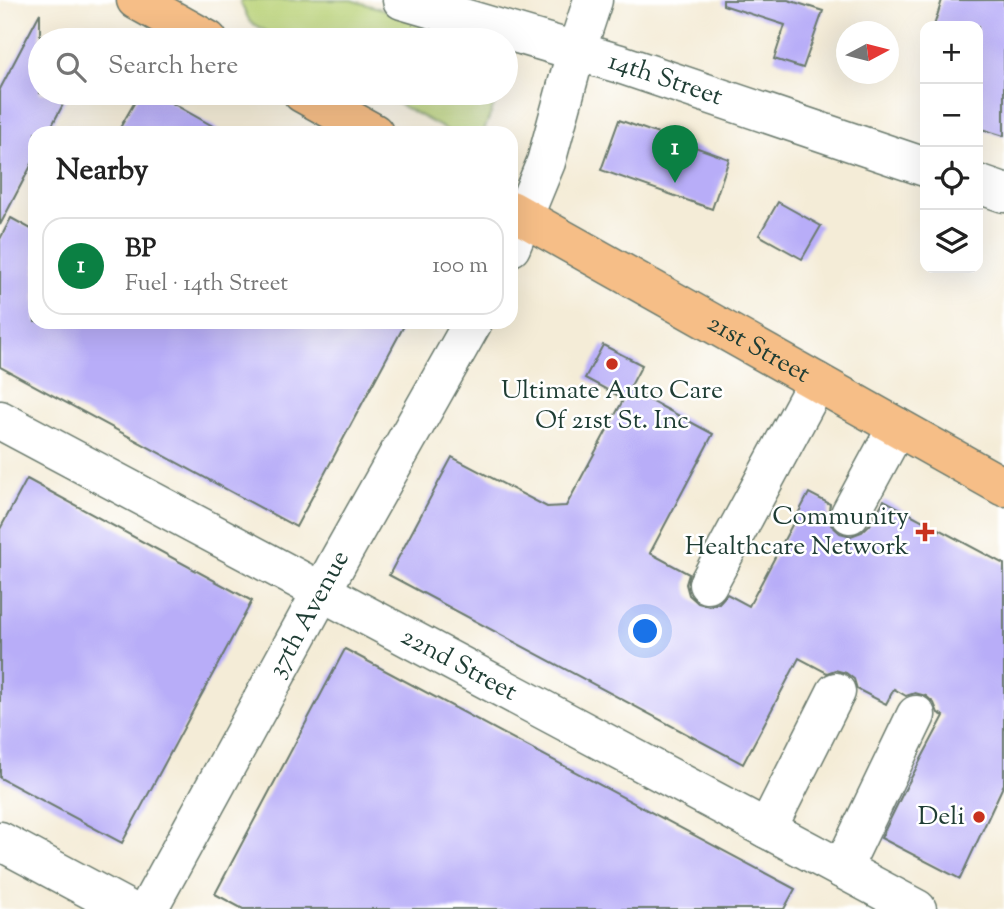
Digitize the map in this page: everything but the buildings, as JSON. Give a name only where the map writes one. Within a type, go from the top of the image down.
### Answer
[{"type":"main road","points":[[135,0],[186,28]]},
{"type":"main road","points":[[324,105],[361,126]]},
{"type":"main road","name":"21st Street","points":[[518,227],[817,382],[1004,487]]},
{"type":"street","name":"14th Street","points":[[402,0],[496,28]]},
{"type":"street","points":[[518,219],[546,162],[593,0]]},
{"type":"street","name":"14th Street","points":[[518,35],[620,64],[920,165]]},
{"type":"street","points":[[983,186],[1004,193]]},
{"type":"street","name":"37th Avenue","points":[[148,909],[321,591],[469,329]]},
{"type":"street","points":[[708,584],[817,382]]},
{"type":"street","name":"22nd Street","points":[[0,421],[917,909]]},
{"type":"street","points":[[850,514],[897,427]]},
{"type":"street","points":[[767,829],[836,692]]},
{"type":"street","points":[[842,869],[916,715]]},
{"type":"street","points":[[0,841],[127,909]]},
{"type":"green space","points":[[351,0],[448,28],[261,28],[250,22],[240,2]]},
{"type":"green space","points":[[400,105],[494,105],[486,126],[439,126]]},
{"type":"place","name":"BP","points":[[675,183]]},
{"type":"place","name":"Ultimate Auto Care Of 21st St. Inc","points":[[612,364]]},
{"type":"place","name":"Community Healthcare Network","points":[[925,532]]},
{"type":"place","name":"Deli","points":[[979,817]]}]
